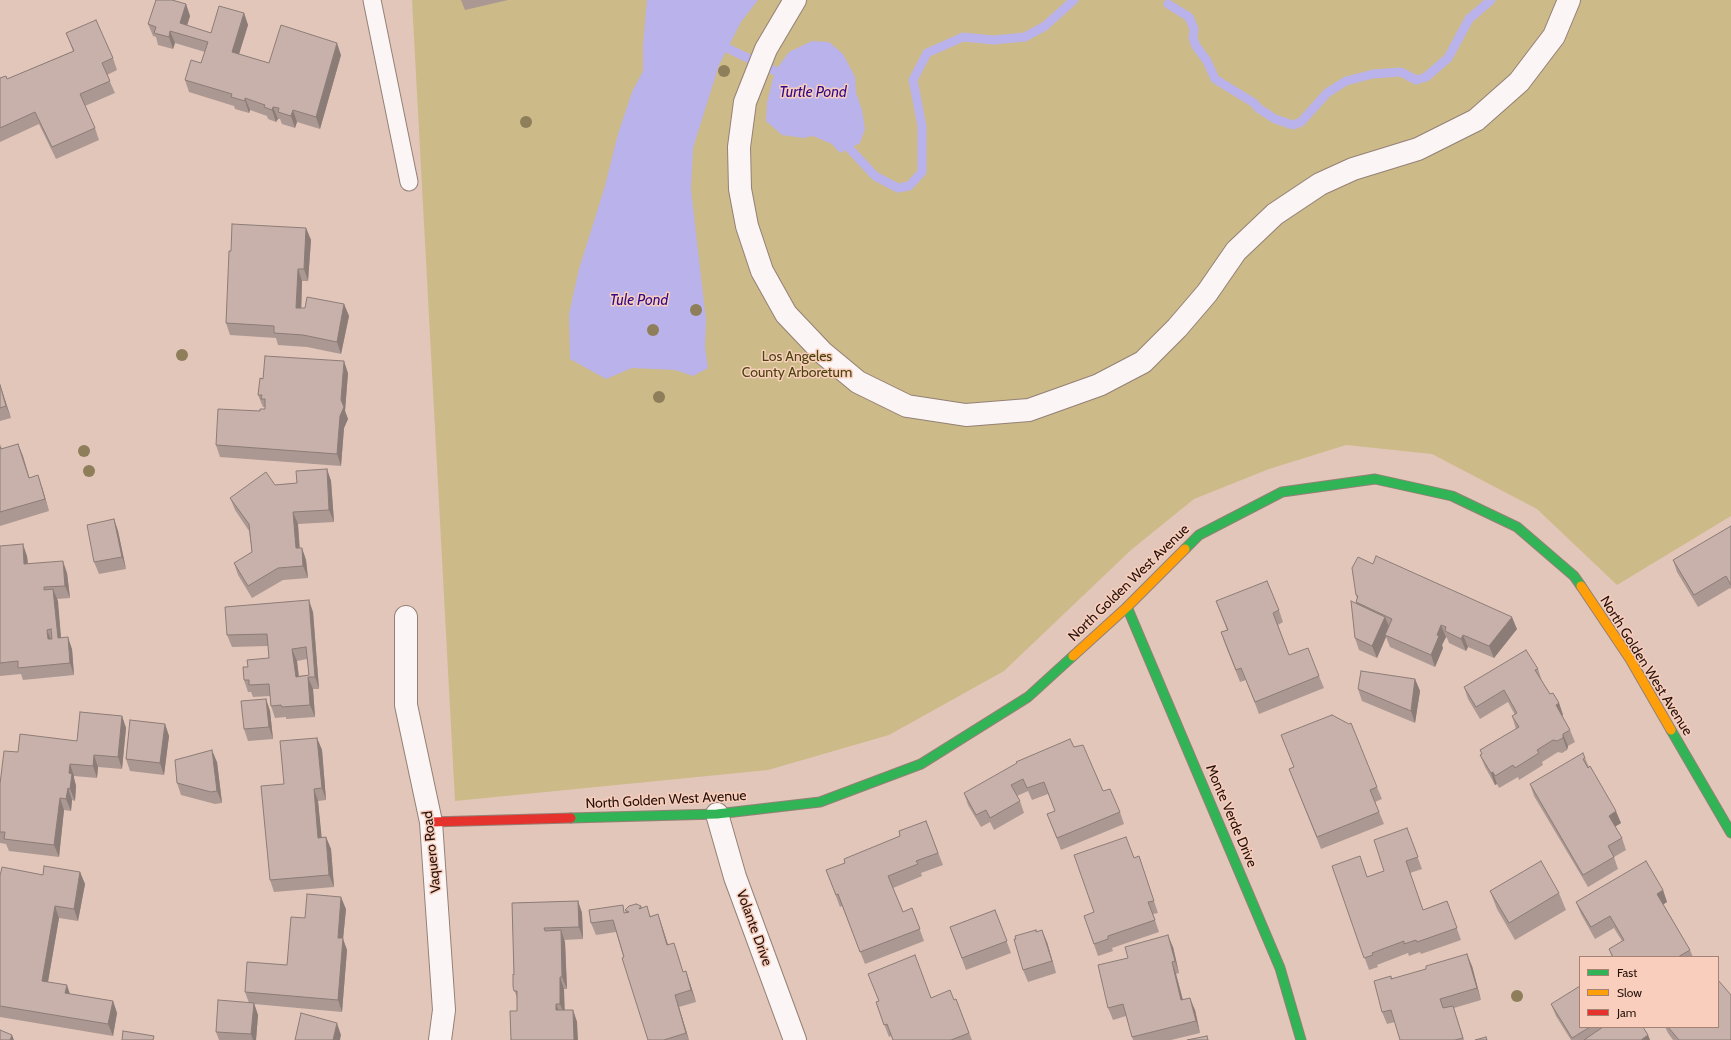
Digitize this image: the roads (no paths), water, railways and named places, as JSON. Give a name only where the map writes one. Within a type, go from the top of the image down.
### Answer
[{"type":"street","points":[[795,0],[766,49],[745,102],[739,147],[740,189],[748,226],[762,271],[786,314],[823,353],[858,382],[907,406],[966,415],[1029,410],[1099,385],[1143,362],[1177,328],[1207,293],[1236,252],[1275,214],[1320,184],[1354,169],[1418,149],[1476,120],[1519,82],[1554,36],[1569,0]]},
{"type":"street","name":"North Golden West Avenue","points":[[431,822],[717,814],[820,802],[921,764],[1028,697],[1126,607],[1199,535],[1282,492],[1375,479],[1452,496],[1517,527],[1574,576],[1630,659],[1731,833]]},
{"type":"street","name":"Monte Verde Drive","points":[[1126,607],[1280,968],[1301,1040]]},
{"type":"street","name":"Vaquero Road","points":[[406,617],[406,705],[431,822],[444,1010],[440,1040]]},
{"type":"street","name":"Volante Drive","points":[[717,814],[735,877],[795,1040]]},
{"type":"lane","points":[[372,0],[409,182]]},
{"type":"water","name":"Tule Pond","points":[[647,0],[758,0],[741,22],[719,65],[693,148],[691,190],[706,320],[705,347],[708,368],[693,376],[675,370],[632,368],[606,379],[570,359],[569,314],[579,269],[605,186],[618,134],[632,92],[643,71],[643,45]]},
{"type":"water","name":"Turtle Pond","points":[[812,41],[829,42],[843,54],[855,77],[856,93],[862,110],[865,129],[860,143],[840,153],[832,144],[813,136],[803,138],[782,135],[766,121],[767,102],[775,71],[789,52]]},
{"type":"waterway","points":[[850,149],[875,176],[898,188],[909,186],[922,172],[922,126],[913,80],[927,53],[963,37],[993,40],[1025,37],[1045,26],[1074,0]]},
{"type":"waterway","points":[[1168,4],[1189,17],[1194,29],[1193,38],[1196,46],[1207,61],[1215,79],[1254,103],[1258,108],[1275,119],[1293,125],[1301,122],[1327,93],[1346,81],[1373,74],[1401,72],[1416,80],[1426,77],[1448,58],[1469,19],[1491,0]]},
{"type":"waterway","points":[[727,48],[775,71]]},
{"type":"park label","name":"Los Angeles County Arboretum","points":[[797,366]]}]
